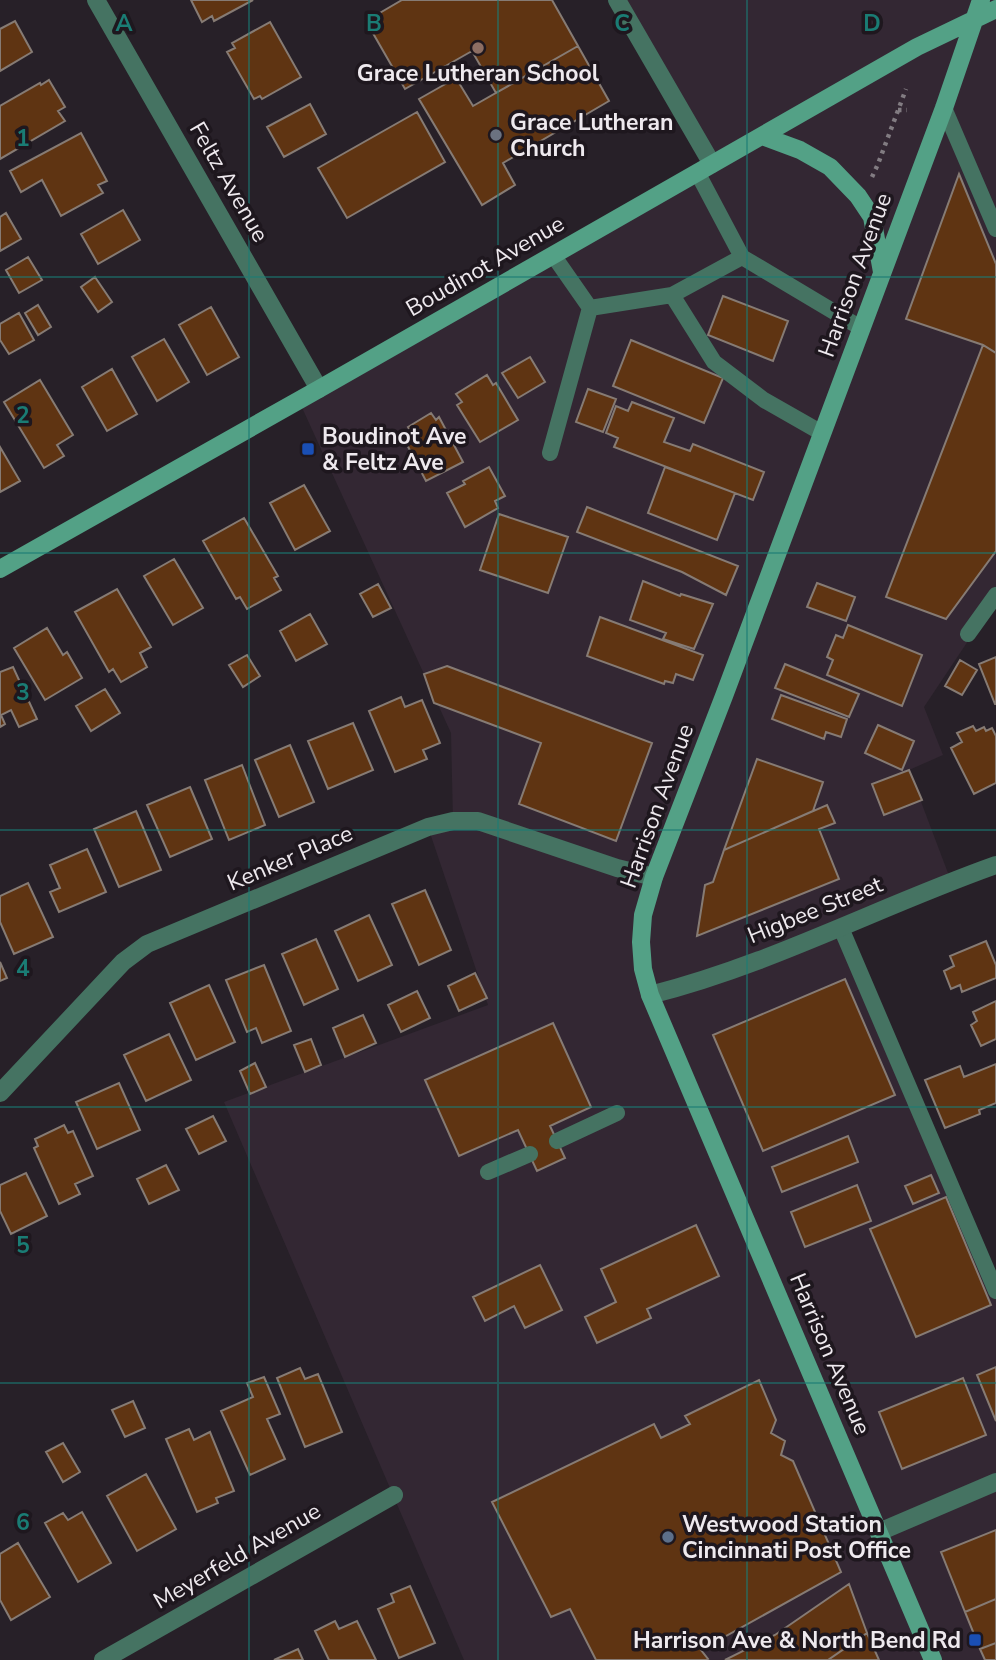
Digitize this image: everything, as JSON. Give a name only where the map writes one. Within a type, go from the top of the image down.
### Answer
[{"type":"main road","name":"Harrison Avenue","points":[[933,1660],[650,995],[643,969],[641,942],[643,915],[654,877],[882,274],[981,0]]},
{"type":"main road","name":"Boudinot Avenue","points":[[0,569],[917,47],[996,9]]},
{"type":"main road","points":[[762,136],[800,150],[830,167],[858,197],[872,217],[882,274]]},
{"type":"street","name":"Feltz Avenue","points":[[96,0],[320,389]]},
{"type":"street","points":[[617,0],[704,168]]},
{"type":"street","name":"Kenker Place","points":[[0,1093],[122,962],[148,944],[428,827],[453,821],[478,821],[654,877]]},
{"type":"street","name":"Higbee Street","points":[[650,995],[693,984],[996,865]]},
{"type":"street","points":[[879,1532],[996,1482]]},
{"type":"street","name":"Meyerfeld Avenue","points":[[103,1660],[394,1495]]},
{"type":"lane","points":[[944,107],[996,229]]},
{"type":"lane","points":[[704,168],[742,257],[861,328]]},
{"type":"lane","points":[[553,255],[590,308]]},
{"type":"lane","points":[[590,308],[672,295],[742,257]]},
{"type":"lane","points":[[672,295],[714,362],[765,400],[822,433]]},
{"type":"lane","points":[[550,453],[590,308]]},
{"type":"lane","points":[[968,634],[996,595]]},
{"type":"lane","points":[[841,928],[996,1291]]},
{"type":"lane","points":[[557,1141],[617,1113]]},
{"type":"lane","points":[[488,1172],[530,1154]]},
{"type":"path","points":[[867,187],[906,89]]},
{"type":"path","points":[[898,110],[906,110]]},
{"type":"shaded area","points":[[617,0],[996,0],[996,599],[924,707],[943,755],[909,770],[951,881],[841,929],[996,1291],[996,1660],[464,1660],[224,1102],[488,1005],[428,827],[453,821],[451,733],[299,401],[712,164]]},
{"type":"building","points":[[191,0],[253,0],[214,21],[212,16],[202,22]]},
{"type":"building","name":"Grace Lutheran School","points":[[402,0],[552,0],[578,46],[496,93],[472,51],[405,89],[366,21]]},
{"type":"building","points":[[15,21],[32,52],[0,71],[0,29]]},
{"type":"building","points":[[270,22],[301,77],[262,99],[260,96],[254,99],[227,52],[235,48],[232,43]]},
{"type":"building","name":"Grace Lutheran Church","points":[[578,46],[609,101],[503,163],[515,185],[482,205],[419,99],[456,78],[473,106]]},
{"type":"building","points":[[49,80],[65,107],[58,111],[65,121],[0,159],[0,106]]},
{"type":"building","points":[[310,104],[326,134],[284,157],[267,127]]},
{"type":"building","points":[[417,112],[445,162],[347,218],[318,168]]},
{"type":"building","points":[[81,133],[107,181],[98,185],[103,193],[61,216],[42,180],[21,192],[10,171]]},
{"type":"building","points":[[959,174],[996,264],[996,353],[983,345],[906,319]]},
{"type":"building","points":[[123,210],[140,240],[98,264],[81,234]]},
{"type":"building","points":[[6,213],[21,239],[0,251],[0,217]]},
{"type":"building","points":[[28,257],[42,280],[19,293],[6,270]]},
{"type":"building","points":[[95,277],[112,302],[98,312],[81,287]]},
{"type":"building","points":[[723,296],[788,321],[773,361],[708,335]]},
{"type":"building","points":[[38,305],[51,327],[38,335],[25,313]]},
{"type":"building","points":[[211,307],[239,357],[207,375],[179,325]]},
{"type":"building","points":[[19,313],[34,340],[9,354],[0,340],[0,324]]},
{"type":"building","points":[[164,339],[189,382],[157,401],[132,357]]},
{"type":"building","points":[[631,340],[723,378],[704,423],[613,386]]},
{"type":"building","points":[[983,345],[996,353],[996,551],[946,619],[886,597]]},
{"type":"building","points":[[530,357],[545,382],[518,398],[502,373]]},
{"type":"building","points":[[112,369],[137,414],[107,431],[82,387]]},
{"type":"building","points":[[487,375],[493,385],[496,383],[518,420],[480,442],[457,405],[462,402],[456,394]]},
{"type":"building","points":[[40,380],[73,435],[57,445],[64,456],[44,468],[4,402]]},
{"type":"building","points":[[588,389],[616,399],[603,432],[576,422]]},
{"type":"building","points":[[632,402],[674,418],[664,442],[690,451],[693,444],[764,472],[753,500],[614,447],[618,438],[606,433],[616,406],[628,411]]},
{"type":"building","points":[[431,413],[436,420],[439,417],[463,462],[426,481],[403,437],[411,432],[408,427]]},
{"type":"building","points":[[0,447],[20,481],[0,492]]},
{"type":"building","points":[[489,467],[505,496],[495,501],[498,508],[465,527],[447,493]]},
{"type":"building","points":[[665,467],[735,493],[717,540],[648,513]]},
{"type":"building","points":[[304,485],[330,531],[295,550],[270,503]]},
{"type":"building","points":[[587,507],[738,566],[726,595],[682,572],[577,532]]},
{"type":"building","points":[[499,514],[568,537],[548,593],[480,570]]},
{"type":"building","points":[[244,518],[278,576],[274,578],[281,590],[247,609],[240,597],[236,599],[203,541]]},
{"type":"building","points":[[174,559],[203,608],[173,625],[144,576]]},
{"type":"building","points":[[643,581],[680,596],[681,594],[713,604],[694,649],[663,639],[666,633],[630,620]]},
{"type":"building","points":[[817,583],[855,597],[846,621],[807,607]]},
{"type":"building","points":[[378,584],[391,608],[373,617],[360,594]]},
{"type":"building","points":[[117,589],[151,647],[140,653],[147,667],[121,682],[113,669],[109,672],[75,612]]},
{"type":"building","points":[[310,614],[327,644],[296,661],[280,631]]},
{"type":"building","points":[[600,617],[703,655],[693,680],[676,674],[673,683],[665,681],[664,684],[587,656]]},
{"type":"building","points":[[848,625],[922,655],[902,706],[827,675],[833,660],[827,657],[836,635],[843,638]]},
{"type":"building","points":[[47,628],[63,655],[67,652],[82,678],[45,700],[14,648]]},
{"type":"building","points":[[247,655],[260,676],[243,687],[229,665]]},
{"type":"building","points":[[996,657],[996,704],[995,704],[979,664]]},
{"type":"building","points":[[960,660],[977,670],[962,695],[945,686]]},
{"type":"building","points":[[785,664],[859,694],[849,717],[775,688]]},
{"type":"building","points":[[447,666],[652,743],[616,841],[519,804],[541,743],[434,703],[424,674]]},
{"type":"building","points":[[13,667],[37,719],[19,727],[11,710],[1,715],[5,724],[0,727],[0,672]]},
{"type":"building","points":[[105,689],[120,713],[91,731],[76,706]]},
{"type":"building","points":[[781,695],[847,719],[841,737],[826,732],[824,739],[772,719]]},
{"type":"building","points":[[401,697],[405,707],[422,700],[440,743],[423,750],[427,759],[395,772],[369,711]]},
{"type":"building","points":[[353,723],[373,770],[328,789],[308,741]]},
{"type":"building","points":[[878,725],[914,741],[902,770],[865,753]]},
{"type":"building","points":[[973,726],[976,731],[984,727],[986,731],[992,728],[996,736],[996,783],[974,794],[951,748],[962,742],[957,733]]},
{"type":"building","points":[[290,745],[314,802],[279,817],[255,760]]},
{"type":"building","points":[[757,759],[823,782],[813,811],[724,850]]},
{"type":"building","points":[[242,765],[265,825],[229,840],[205,780]]},
{"type":"building","points":[[909,770],[922,800],[884,815],[872,784]]},
{"type":"building","points":[[190,787],[212,839],[170,857],[147,805]]},
{"type":"building","points":[[827,805],[835,823],[819,829],[839,879],[697,936],[705,885],[713,882],[724,850]]},
{"type":"building","points":[[136,811],[161,870],[119,887],[94,829]]},
{"type":"building","points":[[87,849],[106,892],[59,912],[50,892],[60,888],[50,865]]},
{"type":"building","points":[[28,883],[53,937],[14,954],[0,922],[0,896]]},
{"type":"building","points":[[425,890],[451,950],[419,965],[392,904]]},
{"type":"building","points":[[369,915],[392,965],[358,981],[335,931]]},
{"type":"building","points":[[316,939],[338,989],[304,1005],[282,954]]},
{"type":"building","points":[[986,941],[996,965],[996,978],[962,992],[960,985],[951,989],[944,971],[954,966],[950,956]]},
{"type":"building","points":[[0,962],[7,978],[0,981]]},
{"type":"building","points":[[264,965],[291,1031],[262,1043],[256,1028],[247,1032],[226,980]]},
{"type":"building","points":[[475,973],[487,998],[459,1011],[448,986]]},
{"type":"building","points":[[845,979],[895,1095],[763,1151],[713,1035]]},
{"type":"building","points":[[209,985],[235,1042],[196,1060],[170,1003]]},
{"type":"building","points":[[417,991],[430,1018],[401,1032],[388,1005]]},
{"type":"building","points":[[996,1001],[996,1039],[981,1046],[971,1025],[977,1021],[973,1012]]},
{"type":"building","points":[[363,1015],[376,1043],[345,1057],[333,1028]]},
{"type":"building","points":[[553,1023],[591,1107],[550,1126],[565,1158],[537,1171],[518,1130],[459,1156],[425,1080]]},
{"type":"building","points":[[169,1034],[191,1080],[146,1101],[124,1055]]},
{"type":"building","points":[[311,1039],[321,1065],[305,1072],[294,1045]]},
{"type":"building","points":[[255,1063],[266,1087],[250,1094],[240,1071]]},
{"type":"building","points":[[996,1064],[996,1103],[979,1110],[980,1114],[945,1128],[925,1080],[960,1066],[964,1077]]},
{"type":"building","points":[[119,1083],[140,1130],[97,1149],[76,1102]]},
{"type":"building","points":[[213,1116],[226,1141],[199,1154],[186,1129]]},
{"type":"building","points":[[64,1125],[68,1133],[73,1131],[93,1176],[75,1184],[80,1194],[59,1204],[34,1148],[38,1146],[35,1139]]},
{"type":"building","points":[[848,1136],[858,1162],[782,1192],[772,1167]]},
{"type":"building","points":[[166,1165],[179,1190],[149,1204],[137,1179]]},
{"type":"building","points":[[26,1173],[47,1216],[11,1234],[0,1211],[0,1185]]},
{"type":"building","points":[[931,1175],[939,1193],[913,1204],[905,1186]]},
{"type":"building","points":[[857,1185],[871,1221],[805,1247],[791,1212]]},
{"type":"building","points":[[946,1197],[991,1305],[916,1337],[870,1229]]},
{"type":"building","points":[[696,1225],[719,1276],[647,1309],[651,1318],[597,1343],[585,1317],[616,1302],[601,1269]]},
{"type":"building","points":[[540,1265],[562,1310],[525,1328],[514,1306],[485,1321],[473,1297]]},
{"type":"building","points":[[996,1367],[996,1421],[977,1375]]},
{"type":"building","points":[[300,1368],[305,1379],[318,1374],[342,1432],[305,1447],[277,1378]]},
{"type":"building","points":[[264,1377],[280,1414],[267,1419],[285,1459],[250,1475],[221,1411],[253,1397],[247,1383]]},
{"type":"building","points":[[963,1378],[986,1435],[902,1469],[879,1412]]},
{"type":"building","name":"Westwood Station Cincinnati Post Office","points":[[759,1380],[776,1420],[771,1433],[785,1441],[781,1455],[793,1461],[841,1572],[701,1650],[708,1659],[706,1660],[596,1660],[570,1609],[551,1617],[492,1502],[654,1424],[661,1438],[690,1424],[685,1416]]},
{"type":"building","points":[[133,1401],[145,1428],[125,1437],[112,1410]]},
{"type":"building","points":[[189,1429],[194,1440],[210,1432],[234,1491],[216,1498],[218,1503],[197,1512],[166,1439]]},
{"type":"building","points":[[63,1443],[80,1472],[63,1482],[46,1452]]},
{"type":"building","points":[[146,1474],[176,1529],[137,1551],[107,1496]]},
{"type":"building","points":[[82,1512],[111,1563],[78,1582],[45,1523],[63,1513],[68,1520]]},
{"type":"building","points":[[996,1530],[996,1599],[965,1612],[941,1552]]},
{"type":"building","points":[[18,1543],[50,1597],[11,1620],[0,1600],[0,1554]]},
{"type":"building","points":[[849,1584],[867,1633],[828,1660],[725,1660],[775,1635]]},
{"type":"building","points":[[410,1586],[435,1643],[399,1658],[378,1609],[394,1602],[391,1594]]},
{"type":"building","points":[[996,1599],[996,1643],[980,1649],[965,1612]]},
{"type":"building","points":[[335,1621],[339,1629],[357,1621],[376,1660],[329,1660],[315,1631]]},
{"type":"building","points":[[867,1633],[879,1660],[828,1660]]},
{"type":"building","points":[[996,1643],[996,1660],[985,1660],[980,1649]]},
{"type":"building","points":[[298,1649],[303,1660],[274,1660]]},
{"type":"place","name":"Grace Lutheran School","points":[[478,48]]},
{"type":"place","name":"Grace Lutheran Church","points":[[496,135]]},
{"type":"place","name":"Boudinot Ave & Feltz Ave","points":[[308,449]]},
{"type":"place","name":"Westwood Station Cincinnati Post Office","points":[[668,1537]]},
{"type":"place","name":"Harrison Ave & North Bend Rd","points":[[975,1640]]}]
